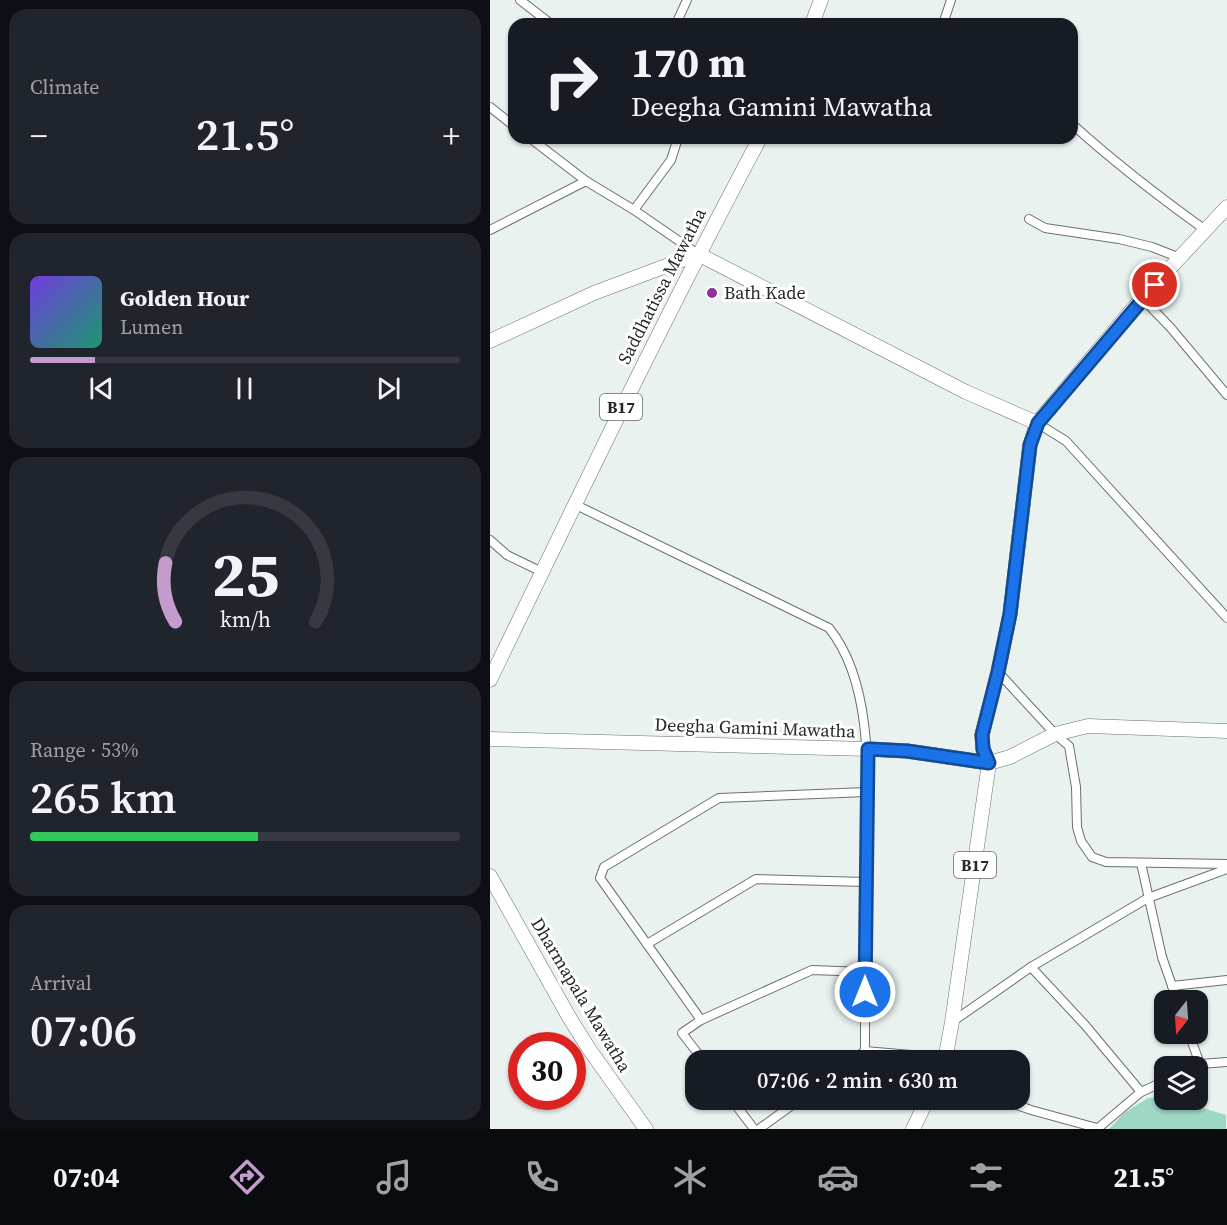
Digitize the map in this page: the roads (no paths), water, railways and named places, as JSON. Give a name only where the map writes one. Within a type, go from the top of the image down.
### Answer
[{"type":"main road","points":[[814,18],[821,0]]},
{"type":"main road","name":"Saddhatissa Mawatha","points":[[490,680],[698,254],[757,144]]},
{"type":"main road","name":"B17","points":[[947,1050],[989,763],[983,749],[982,735],[1010,614],[1030,445],[1038,423],[1142,298],[1226,207]]},
{"type":"main road","points":[[490,341],[594,292],[698,254],[966,392],[1038,423]]},
{"type":"main road","name":"Deegha Gamini Mawatha","points":[[490,739],[868,749],[907,751],[989,763],[1010,757],[1055,734],[1088,726],[1226,731]]},
{"type":"main road","name":"Dharmapala Mawatha","points":[[490,876],[574,1025],[646,1129]]},
{"type":"main road","points":[[913,1129],[922,1110]]},
{"type":"street","points":[[520,0],[542,18]]},
{"type":"street","points":[[945,18],[951,0]]},
{"type":"street","points":[[678,18],[685,1]]},
{"type":"street","points":[[491,110],[508,122]]},
{"type":"street","points":[[1078,129],[1153,193],[1204,229]]},
{"type":"street","points":[[538,144],[586,181],[634,210],[698,254]]},
{"type":"street","points":[[634,210],[671,160],[676,144]]},
{"type":"street","points":[[490,230],[586,181]]},
{"type":"street","points":[[1029,219],[1045,228],[1119,239],[1152,247],[1180,258]]},
{"type":"street","points":[[1142,298],[1170,327],[1226,395]]},
{"type":"street","points":[[1038,423],[1066,441],[1226,618]]},
{"type":"street","points":[[574,504],[829,628],[841,642],[856,682],[868,749],[865,1050]]},
{"type":"street","points":[[490,540],[507,555],[542,572]]},
{"type":"street","points":[[998,672],[1069,746],[1076,787],[1076,827],[1081,841],[1092,857],[1106,862],[1226,866]]},
{"type":"street","points":[[701,1020],[600,878],[604,867],[719,798],[866,792]]},
{"type":"street","points":[[1141,863],[1162,957],[1173,990]]},
{"type":"street","points":[[952,1022],[1031,967],[1148,898],[1226,866]]},
{"type":"street","points":[[647,944],[756,879],[866,882]]},
{"type":"street","points":[[1031,967],[1085,1025],[1141,1092]]},
{"type":"street","points":[[695,1050],[682,1033],[701,1020],[812,970],[865,972]]},
{"type":"street","points":[[1172,986],[1226,980]]},
{"type":"street","points":[[1208,1064],[1226,1062]]},
{"type":"street","points":[[1030,1110],[1097,1128],[1141,1092],[1154,1086]]},
{"type":"street","points":[[740,1110],[754,1129]]},
{"type":"street","points":[[759,1129],[785,1110]]},
{"type":"place","name":"Bath Kade","points":[[712,293]]}]
